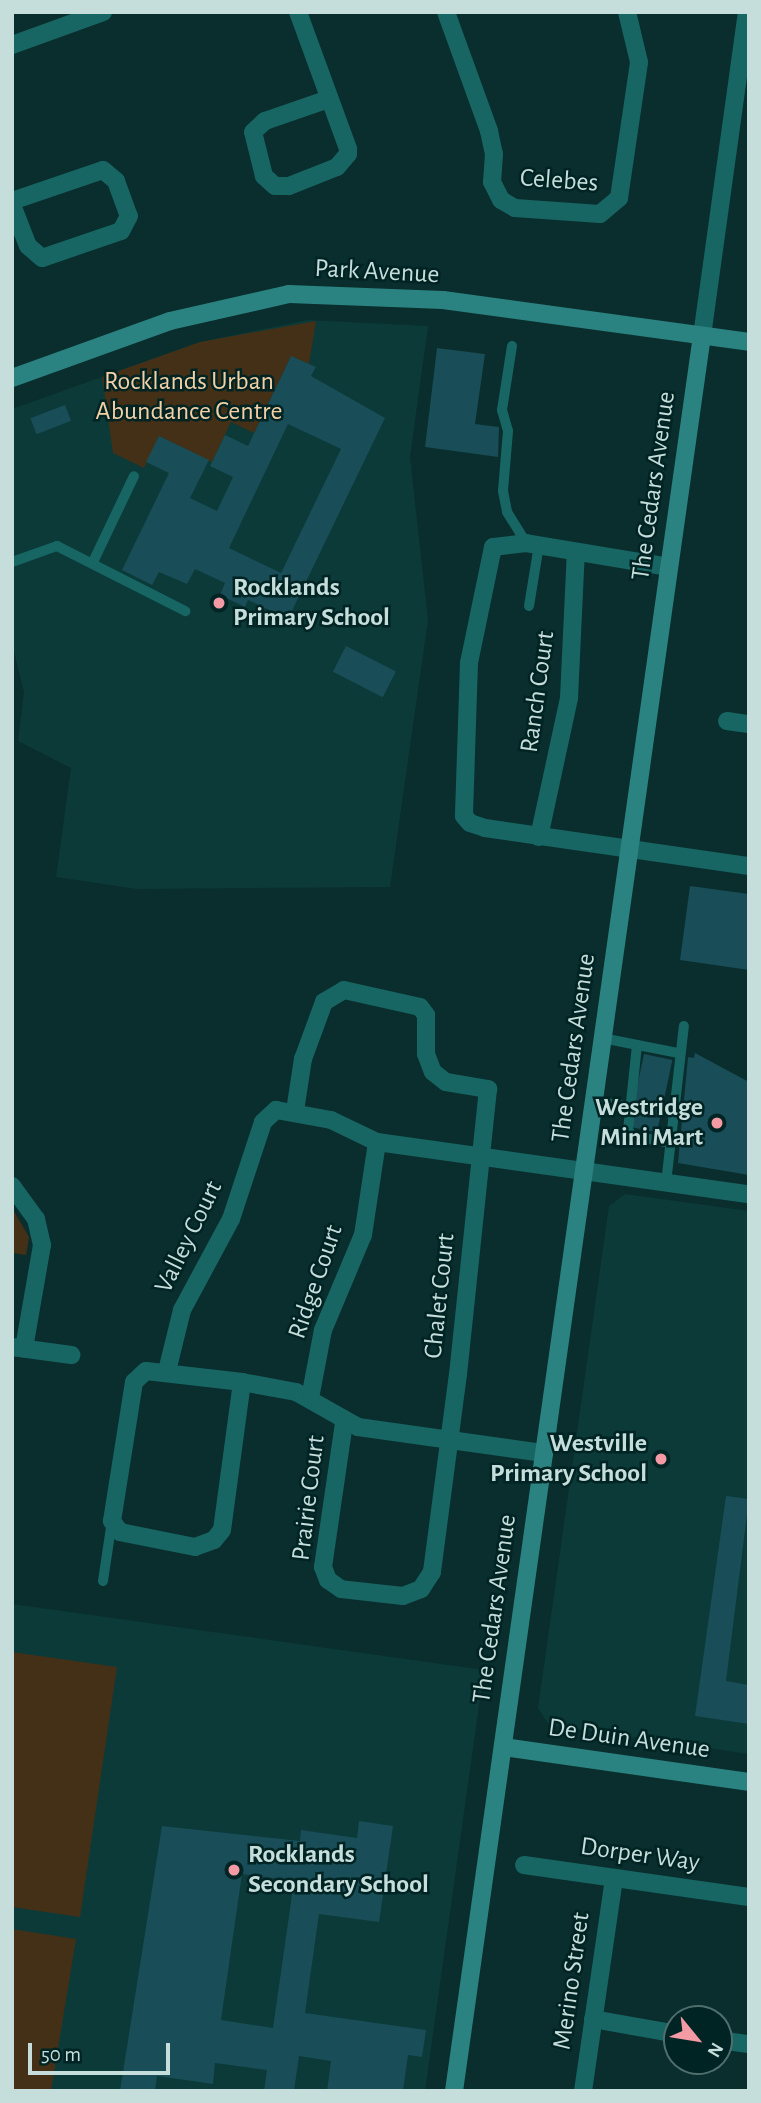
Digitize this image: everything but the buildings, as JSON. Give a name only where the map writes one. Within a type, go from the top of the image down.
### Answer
[{"type":"street","points":[[298,12],[329,99],[347,156],[325,172],[289,186],[275,186],[264,176],[253,132],[265,121],[329,99]]},
{"type":"street","name":"Celebes","points":[[446,12],[489,131],[494,154],[492,182],[501,200],[515,208],[600,215],[619,198],[639,62],[627,12]]},
{"type":"street","name":"The Cedars Avenue","points":[[454,2091],[747,12]]},
{"type":"street","points":[[12,45],[95,13]]},
{"type":"street","points":[[103,170],[117,181],[129,216],[121,231],[42,258],[28,246],[12,203],[103,170]]},
{"type":"street","name":"Park Avenue","points":[[12,377],[170,321],[289,295],[431,299],[749,342]]},
{"type":"street","points":[[669,567],[532,544],[495,545],[491,550],[469,663],[463,807],[466,820],[485,828],[749,866]]},
{"type":"street","name":"Ranch Court","points":[[539,836],[569,698],[576,552]]},
{"type":"street","points":[[727,721],[749,724]]},
{"type":"street","name":"Chalet Court","points":[[295,1111],[306,1049],[324,1002],[333,994],[344,990],[411,1003],[426,1015],[426,1054],[433,1072],[461,1086],[487,1086],[449,1440]]},
{"type":"street","name":"Valley Court","points":[[167,1371],[182,1310],[231,1219],[263,1122],[276,1110],[295,1111]]},
{"type":"street","points":[[295,1111],[331,1120],[377,1142],[749,1195]]},
{"type":"street","name":"Ridge Court","points":[[310,1398],[323,1330],[363,1235],[377,1142]]},
{"type":"street","points":[[12,1186],[36,1219],[42,1245],[18,1347],[71,1355]]},
{"type":"street","points":[[242,1382],[222,1530],[214,1540],[195,1547],[131,1537],[112,1521],[134,1382],[146,1371],[167,1371],[242,1382],[310,1398],[344,1423],[544,1453]]},
{"type":"street","name":"Prairie Court","points":[[344,1423],[323,1567],[328,1580],[341,1588],[402,1596],[421,1589],[432,1572],[449,1440]]},
{"type":"street","name":"De Duin Avenue","points":[[502,1747],[749,1782]]},
{"type":"street","name":"Dorper Way","points":[[524,1865],[614,1878],[748,1891]]},
{"type":"street","name":"Merino Street","points":[[583,2091],[614,1878]]},
{"type":"street","points":[[593,2020],[663,2032]]},
{"type":"lane","points":[[512,346],[502,410],[508,426],[503,501],[532,544],[528,606]]},
{"type":"lane","points":[[93,562],[134,475]]},
{"type":"lane","points":[[12,562],[54,546],[93,562],[185,611]]},
{"type":"lane","points":[[666,1183],[678,1053],[684,1026]]},
{"type":"lane","points":[[602,1038],[678,1053]]},
{"type":"lane","points":[[637,1045],[630,1107],[631,1136],[670,1143]]},
{"type":"lane","points":[[593,1101],[630,1107]]},
{"type":"lane","points":[[103,1581],[112,1521]]},
{"type":"shaded area","name":"Rocklands Primary School","points":[[308,320],[428,326],[410,457],[428,620],[390,887],[137,889],[56,877],[71,768],[18,741],[24,692],[12,644],[12,409],[200,342]]},
{"type":"shaded area","name":"Westville Primary School","points":[[625,1194],[749,1211],[749,1754],[549,1725],[538,1708],[609,1206]]},
{"type":"shaded area","name":"Rocklands Secondary School","points":[[12,1604],[484,1670],[425,2091],[12,2091]]},
{"type":"green space","name":"Rocklands Urban Abundance Centre","points":[[316,321],[309,364],[291,356],[254,433],[231,422],[212,462],[159,436],[144,468],[113,453],[102,377],[200,342]]},
{"type":"green space","points":[[12,1208],[29,1237],[26,1255],[12,1253]]},
{"type":"green space","points":[[12,1652],[117,1667],[80,1917],[12,1907]]},
{"type":"green space","points":[[12,1929],[76,1939],[51,2091],[12,2091]]},
{"type":"place","name":"Rocklands Primary School","points":[[219,603]]},
{"type":"place","name":"Westridge Mini Mart","points":[[717,1123]]},
{"type":"place","name":"Westville Primary School","points":[[661,1459]]},
{"type":"place","name":"Rocklands Secondary School","points":[[234,1870]]}]
